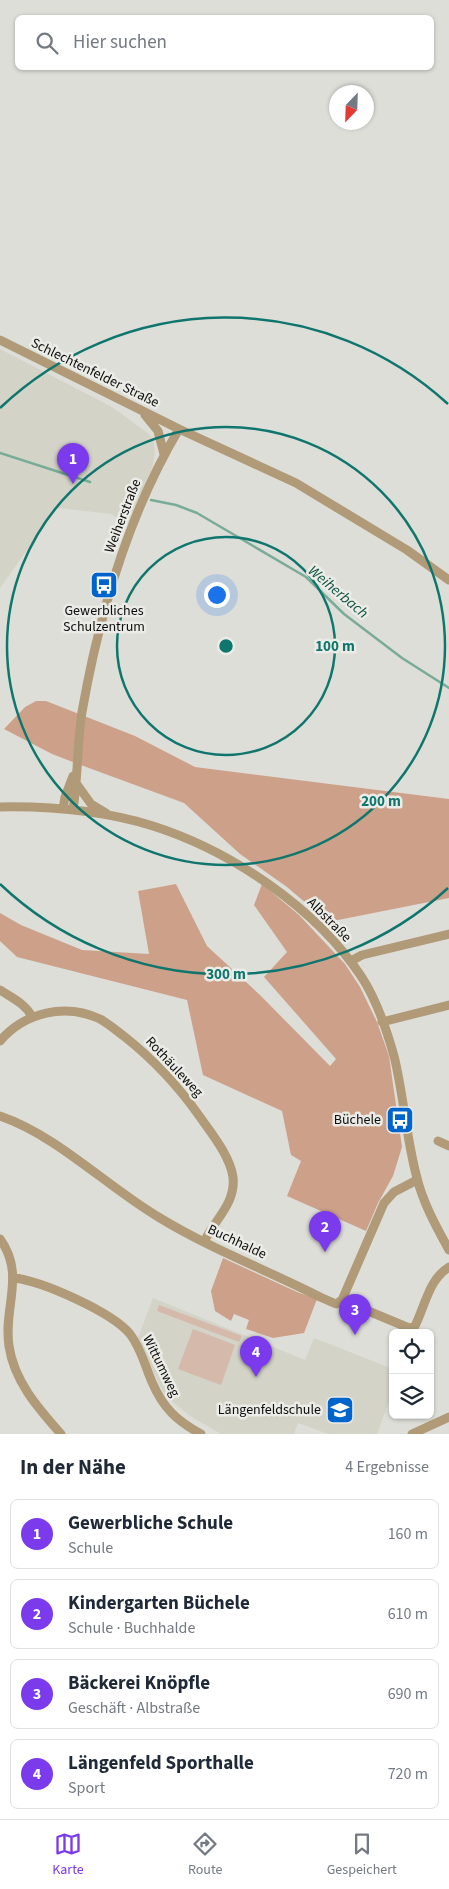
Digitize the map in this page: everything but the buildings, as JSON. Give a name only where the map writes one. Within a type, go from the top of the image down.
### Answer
[{"type":"street","name":"Schlechtenfelder Straße","points":[[0,340],[179,429],[296,483],[399,545],[449,580]]},
{"type":"street","points":[[140,410],[149,418],[158,431],[164,454]]},
{"type":"street","name":"Weiherstraße","points":[[68,810],[76,783],[82,713],[105,612],[136,518],[164,454],[179,429]]},
{"type":"street","name":"Weiherstraße","points":[[68,810],[65,797],[78,764]]},
{"type":"street","points":[[76,783],[91,804],[112,816]]},
{"type":"street","name":"Albstraße","points":[[0,807],[68,810],[112,816],[153,826],[204,847],[250,872],[287,898],[320,928],[351,961],[366,984],[382,1022],[394,1056],[417,1180],[428,1208],[449,1250]]},
{"type":"street","points":[[351,961],[362,956],[449,934]]},
{"type":"street","points":[[0,990],[23,1004],[29,1010],[32,1017]]},
{"type":"street","points":[[382,1022],[449,1005]]},
{"type":"street","name":"Rothäuleweg","points":[[0,1041],[10,1030],[32,1017],[60,1011],[76,1012],[102,1020],[134,1044],[152,1061],[191,1103],[226,1158],[233,1178],[230,1200],[226,1209],[210,1229],[204,1242]]},
{"type":"street","name":"Buchhalde","points":[[0,1116],[39,1135],[131,1200],[172,1225],[320,1297],[336,1304],[342,1300]]},
{"type":"street","points":[[438,1141],[449,1146]]},
{"type":"street","points":[[417,1180],[394,1192],[384,1203],[342,1300],[409,1328],[415,1326],[435,1280],[442,1271],[449,1267]]},
{"type":"street","points":[[0,1239],[11,1259],[14,1278],[4,1346],[24,1387],[61,1434]]},
{"type":"street","name":"Wittumweg","points":[[14,1278],[34,1282],[91,1306],[104,1312],[121,1324],[137,1345],[153,1384],[168,1409],[177,1420],[201,1434]]},
{"type":"street","points":[[412,1434],[449,1417]]},
{"type":"shaded area","points":[[0,349],[112,407],[149,434],[154,443],[155,453],[152,468],[130,525],[111,514],[56,509],[0,588]]},
{"type":"shaded area","points":[[36,701],[46,701],[135,736],[195,767],[449,799],[449,898],[328,922],[287,887],[240,854],[184,803],[52,754],[4,729],[25,707]]},
{"type":"shaded area","points":[[176,884],[207,946],[261,996],[330,1066],[336,1059],[264,977],[287,952],[254,905],[262,884],[299,915],[345,964],[360,987],[377,1022],[389,1056],[402,1147],[393,1176],[378,1203],[366,1231],[287,1196],[301,1161],[291,1155],[282,1111],[203,1075],[187,1000],[17,957],[0,941],[0,913],[21,925],[82,950],[149,954],[138,891]]},
{"type":"shaded area","points":[[223,1258],[297,1292],[317,1299],[304,1333],[273,1338],[246,1329],[249,1320],[234,1314],[231,1321],[215,1311],[211,1291]]},
{"type":"shaded area","points":[[153,1298],[305,1360],[314,1338],[389,1367],[389,1402],[377,1434],[328,1434],[298,1423],[294,1434],[221,1434],[190,1416],[165,1396],[138,1338]]},
{"type":"shaded area","points":[[159,1305],[242,1336],[239,1342],[157,1311]]},
{"type":"shaded area","points":[[193,1329],[235,1345],[221,1385],[178,1369]]},
{"type":"waterway","name":"Weiherbach","points":[[0,453],[90,482]]},
{"type":"waterway","name":"Weiherbach","points":[[151,500],[176,505],[197,513],[306,577],[344,614],[402,658],[449,688]]},
{"type":"place","name":"Gewerbliche Schule","points":[[73,484]]},
{"type":"place","name":"Gewerbliches Schulzentrum","points":[[104,585]]},
{"type":"place","name":"Büchele","points":[[400,1120]]},
{"type":"place","name":"Kindergarten Büchele","points":[[325,1252]]},
{"type":"place","name":"Bäckerei Knöpfle","points":[[355,1335]]},
{"type":"place","name":"Längenfeld Sporthalle","points":[[256,1377]]},
{"type":"place","name":"Längenfeldschule","points":[[340,1410]]}]
